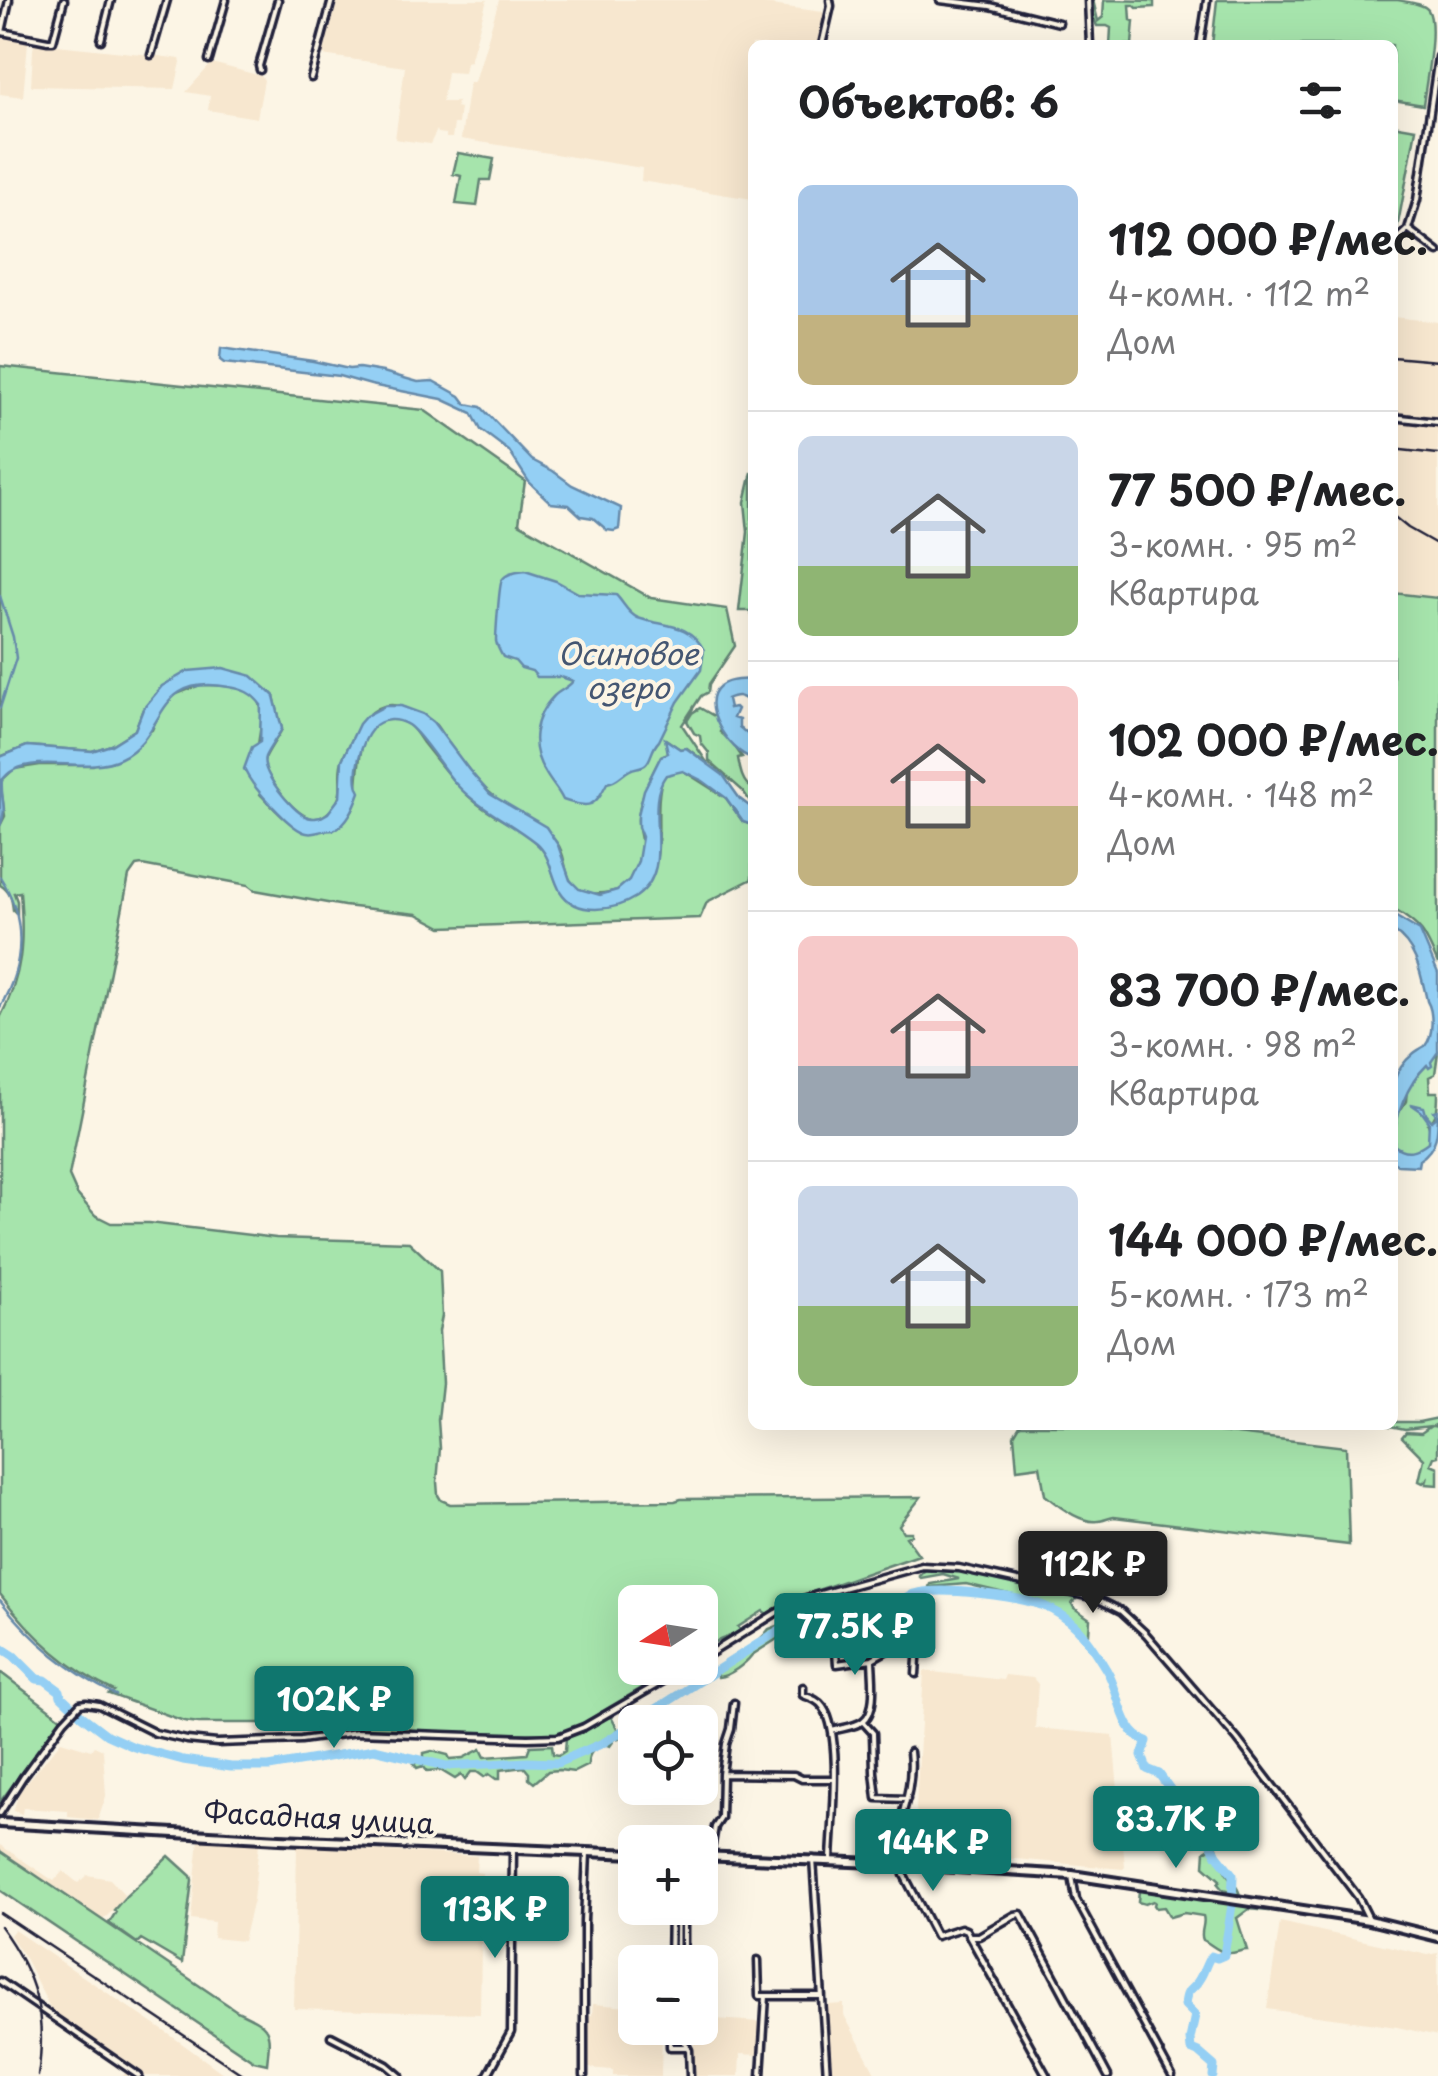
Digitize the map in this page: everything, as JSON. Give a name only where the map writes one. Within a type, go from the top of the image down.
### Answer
[{"type":"main road","name":"Фасадная улица","points":[[0,1823],[618,1853]]},
{"type":"main road","points":[[718,1856],[1072,1875],[1369,1920],[1438,1937]]},
{"type":"street","points":[[9,0],[2,32],[52,40],[64,0]]},
{"type":"street","points":[[101,40],[112,0]]},
{"type":"street","points":[[151,54],[167,0]]},
{"type":"street","points":[[210,60],[226,0]]},
{"type":"street","points":[[260,70],[278,0]]},
{"type":"street","points":[[311,78],[332,0]]},
{"type":"street","points":[[823,40],[830,0]]},
{"type":"street","points":[[940,0],[990,6],[1059,23]]},
{"type":"street","points":[[1088,0],[1090,40]]},
{"type":"street","points":[[1201,40],[1207,0]]},
{"type":"street","points":[[1398,238],[1408,228],[1417,200],[1438,58]]},
{"type":"street","points":[[1429,110],[1438,112]]},
{"type":"street","points":[[1408,228],[1438,252]]},
{"type":"street","points":[[1398,417],[1438,422]]},
{"type":"street","points":[[718,1649],[806,1598],[922,1566],[959,1568],[1096,1598],[1121,1610],[1146,1634],[1226,1726],[1358,1897],[1369,1920]]},
{"type":"street","points":[[836,1652],[837,1664],[872,1659],[893,1647],[918,1645],[916,1674]]},
{"type":"street","points":[[832,1731],[863,1722],[868,1716],[874,1696],[872,1659]]},
{"type":"street","points":[[0,1813],[64,1721],[86,1702],[156,1733],[217,1743],[301,1740],[357,1732],[558,1737],[584,1727],[657,1685]]},
{"type":"street","points":[[803,1687],[803,1694],[824,1708],[832,1731],[831,1860]]},
{"type":"street","points":[[716,1825],[721,1818],[722,1774],[734,1703]]},
{"type":"street","points":[[863,1722],[873,1733],[877,1798],[906,1799]]},
{"type":"street","points":[[890,1864],[905,1814],[912,1769],[910,1752]]},
{"type":"street","points":[[722,1774],[834,1779]]},
{"type":"street","points":[[487,2076],[511,2032],[513,1850]]},
{"type":"street","points":[[584,2076],[588,1852]]},
{"type":"street","points":[[813,1860],[827,2076]]},
{"type":"street","points":[[902,1864],[936,1936],[960,1928],[966,1930],[1046,2076]]},
{"type":"street","points":[[1072,1875],[1074,1894],[1172,2076]]},
{"type":"street","points":[[969,1935],[978,1936],[1021,1914],[1108,2076]]},
{"type":"street","points":[[758,1960],[759,1996],[822,1996]]},
{"type":"street","points":[[0,1982],[138,2076]]},
{"type":"street","points":[[761,2076],[766,1996]]},
{"type":"street","points":[[331,2036],[400,2076]]},
{"type":"street","points":[[670,2045],[687,2047],[690,2076]]},
{"type":"shaded area","points":[[338,0],[487,0],[464,73],[447,72],[442,102],[457,102],[456,107],[460,108],[452,138],[437,130],[430,144],[395,139],[405,67],[322,55]]},
{"type":"shaded area","points":[[499,0],[734,0],[823,12],[818,40],[748,40],[748,198],[641,181],[642,168],[461,139],[469,82],[473,83]]},
{"type":"shaded area","points":[[0,37],[28,42],[23,97],[0,94]]},
{"type":"shaded area","points":[[38,43],[180,59],[175,89],[31,86],[33,50]]},
{"type":"shaded area","points":[[212,63],[261,76],[264,80],[257,118],[208,110],[210,96],[186,92]]},
{"type":"shaded area","points":[[1398,318],[1438,322],[1438,597],[1398,593]]},
{"type":"shaded area","points":[[924,1671],[1003,1680],[1005,1675],[1033,1678],[1038,1684],[1035,1728],[1113,1735],[1125,1867],[922,1852],[916,1808]]},
{"type":"shaded area","points":[[61,1741],[103,1750],[106,1796],[98,1820],[68,1817],[68,1811],[13,1811],[20,1791]]},
{"type":"shaded area","points":[[199,1839],[259,1843],[253,1900],[243,1941],[213,1938],[214,1922],[191,1919]]},
{"type":"shaded area","points":[[0,1845],[54,1881],[63,1871],[78,1883],[87,1875],[110,1879],[124,1894],[120,1904],[97,1925],[0,1858]]},
{"type":"shaded area","points":[[297,1846],[477,1856],[476,1872],[482,1873],[480,2014],[294,2009]]},
{"type":"shaded area","points":[[1280,1922],[1428,1955],[1438,1953],[1438,2036],[1267,2009]]},
{"type":"shaded area","points":[[14,1930],[227,2076],[123,2076],[129,2067],[54,2016],[10,1935]]},
{"type":"shaded area","points":[[593,2004],[618,2006],[618,2045],[662,2045],[661,2076],[613,2076],[613,2070],[588,2068],[588,2015],[592,2015]]},
{"type":"shaded area","points":[[844,2004],[844,2015],[877,2076],[830,2076],[827,2005]]},
{"type":"shaded area","points":[[718,2019],[761,2022],[759,2055],[740,2054],[739,2076],[694,2076],[694,2045],[718,2045]]},
{"type":"green space","points":[[1093,0],[1098,21],[1103,17],[1104,0],[1154,1],[1154,7],[1130,5],[1132,40],[1110,40],[1111,28],[1097,26],[1090,9]]},
{"type":"green space","points":[[1217,0],[1398,0],[1422,6],[1428,10],[1432,28],[1423,105],[1398,101],[1398,40],[1213,40]]},
{"type":"green space","points":[[1398,126],[1416,129],[1398,224]]},
{"type":"green space","points":[[458,153],[494,159],[490,180],[481,180],[477,206],[456,204],[461,176],[453,174]]},
{"type":"green space","points":[[0,366],[424,410],[525,481],[519,523],[651,598],[727,609],[735,646],[709,684],[708,692],[701,696],[682,725],[708,764],[687,748],[680,749],[667,740],[668,753],[661,756],[641,802],[640,855],[625,888],[597,893],[574,886],[551,836],[484,787],[433,722],[393,705],[373,711],[358,728],[343,758],[339,796],[332,809],[318,818],[305,816],[282,795],[264,762],[282,729],[274,696],[255,681],[223,668],[143,709],[135,730],[111,745],[92,751],[27,746],[0,757]]},
{"type":"green space","points":[[748,489],[748,532],[745,502]]},
{"type":"green space","points":[[748,532],[748,611],[739,611]]},
{"type":"green space","points":[[1398,594],[1438,598],[1438,964],[1430,945],[1410,920],[1398,912]]},
{"type":"green space","points":[[200,685],[236,688],[253,694],[261,713],[260,794],[287,821],[312,832],[332,829],[350,814],[368,732],[387,720],[404,722],[473,800],[541,848],[564,895],[584,906],[625,899],[647,885],[657,855],[663,776],[682,770],[726,798],[748,824],[748,881],[707,902],[700,918],[442,927],[417,914],[344,906],[136,866],[129,876],[69,1176],[77,1194],[95,1215],[111,1223],[149,1223],[276,1238],[409,1242],[440,1271],[442,1383],[437,1482],[438,1495],[450,1504],[921,1497],[899,1525],[903,1532],[911,1532],[906,1537],[919,1555],[795,1598],[767,1614],[763,1611],[738,1627],[738,1633],[718,1641],[718,1585],[618,1585],[618,1685],[646,1685],[571,1730],[553,1734],[184,1721],[109,1694],[114,1691],[65,1661],[37,1637],[0,1594],[0,1018],[17,972],[22,926],[20,892],[14,893],[17,914],[0,885],[0,826],[5,816],[2,780],[14,769],[93,765],[152,730],[159,713],[174,695]]},
{"type":"green space","points":[[700,708],[721,720],[720,732],[742,757],[738,758],[748,785],[748,798],[709,761],[700,736],[687,721]]},
{"type":"green space","points":[[1438,1053],[1435,1074],[1429,1077],[1430,1092],[1438,1092],[1436,1114],[1428,1124],[1429,1139],[1421,1148],[1407,1152],[1398,1150],[1398,1114],[1413,1078]]},
{"type":"green space","points":[[1438,1418],[1438,1424],[1433,1426],[1438,1427],[1438,1456],[1431,1464],[1438,1467],[1438,1485],[1426,1484],[1427,1479],[1419,1481],[1424,1459],[1402,1437],[1406,1432],[1421,1433],[1431,1426],[1398,1428],[1398,1422]]},
{"type":"green space","points":[[1017,1430],[1203,1430],[1346,1447],[1349,1545],[1114,1517],[1084,1520],[1045,1495],[1040,1466],[1017,1469]]},
{"type":"green space","points":[[925,1570],[999,1578],[1074,1597],[1074,1608],[1090,1619],[1089,1633],[1086,1635],[1061,1613],[1030,1599],[966,1584],[929,1587],[959,1579],[943,1574],[921,1578]]},
{"type":"green space","points":[[848,1588],[853,1594],[851,1603],[834,1613],[807,1620],[737,1669],[718,1677],[728,1660],[795,1615],[797,1605]]},
{"type":"green space","points":[[0,1672],[62,1719],[0,1802]]},
{"type":"green space","points":[[611,1717],[618,1738],[610,1746],[604,1744],[594,1750],[588,1765],[574,1772],[548,1771],[534,1783],[524,1767],[500,1770],[500,1779],[471,1772],[465,1780],[461,1775],[455,1779],[440,1770],[427,1771],[414,1764],[424,1759],[424,1753],[432,1751],[450,1759],[463,1758],[481,1749],[485,1757],[527,1754],[530,1746],[552,1745],[553,1754],[559,1755],[565,1751],[566,1738]]},
{"type":"green space","points":[[1181,1805],[1203,1814],[1223,1868],[1240,1895],[1223,1890],[1218,1884],[1220,1880],[1204,1866],[1205,1851],[1213,1846],[1203,1829],[1193,1826],[1179,1808]]},
{"type":"green space","points":[[0,1851],[257,2021],[268,2036],[267,2064],[254,2061],[0,1890]]},
{"type":"green space","points":[[169,1856],[192,1880],[182,1963],[141,1939],[137,1943],[109,1923],[126,1896]]},
{"type":"green space","points":[[1142,1890],[1266,1906],[1268,1911],[1249,1909],[1237,1918],[1247,1950],[1227,1953],[1203,1940],[1203,1916],[1184,1913],[1170,1917],[1164,1907],[1156,1908],[1153,1901],[1138,1902]]},
{"type":"water","points":[[221,348],[383,372],[418,382],[433,381],[460,396],[466,404],[481,407],[532,460],[572,485],[621,508],[619,529],[607,530],[569,505],[551,503],[529,482],[509,451],[481,430],[472,413],[442,399],[339,376],[224,363],[220,360]]},
{"type":"water","name":"Осиновое озеро","points":[[525,571],[578,593],[616,595],[634,616],[683,630],[704,650],[701,670],[678,702],[648,762],[607,783],[591,804],[563,800],[540,762],[535,743],[541,713],[573,681],[537,677],[503,657],[496,643],[502,580],[509,574]]},
{"type":"water","points":[[223,668],[252,676],[274,696],[282,729],[266,754],[267,772],[285,799],[309,818],[328,813],[340,797],[342,760],[359,724],[385,706],[401,706],[433,722],[490,794],[546,827],[558,845],[570,880],[579,889],[600,895],[617,890],[629,880],[638,861],[642,837],[638,815],[644,790],[661,756],[668,753],[665,739],[680,749],[686,748],[723,775],[748,805],[748,824],[726,798],[703,781],[683,771],[666,775],[659,789],[657,855],[648,885],[636,897],[617,906],[585,908],[560,891],[541,848],[465,793],[420,736],[399,721],[380,722],[369,734],[357,768],[360,792],[343,823],[334,830],[311,834],[299,830],[264,798],[244,769],[252,747],[260,742],[261,705],[243,690],[204,685],[173,697],[136,748],[121,758],[95,765],[39,764],[11,772],[2,780],[0,826],[0,757],[27,746],[92,751],[111,745],[135,730],[143,709],[162,686],[188,671]]},
{"type":"water","points":[[748,679],[748,701],[738,696],[727,699],[729,708],[737,709],[733,718],[739,720],[739,727],[748,735],[748,756],[726,737],[712,704],[720,686]]},
{"type":"water","points":[[1398,918],[1420,931],[1438,973],[1438,1052],[1432,1066],[1427,1065],[1408,1092],[1398,1118],[1398,1073],[1425,1046],[1431,1030],[1417,962],[1401,937]]},
{"type":"water","points":[[1411,1104],[1424,1107],[1432,1121],[1437,1117],[1434,1111],[1438,1110],[1436,1138],[1418,1166],[1398,1165],[1398,1148],[1411,1151],[1428,1142],[1429,1122]]},
{"type":"waterway","points":[[0,596],[16,658],[0,708]]},
{"type":"waterway","points":[[0,877],[15,909],[20,942],[14,975],[0,1007]]},
{"type":"waterway","points":[[663,1705],[814,1608],[832,1604],[895,1606],[914,1594],[942,1591],[1016,1599],[1056,1612],[1080,1632],[1107,1671],[1126,1721],[1138,1737],[1147,1741],[1142,1755],[1147,1769],[1159,1774],[1175,1796],[1190,1806],[1217,1855],[1233,1875],[1224,1955],[1211,1956],[1187,1994],[1185,2005],[1195,2015],[1191,2049],[1214,2066],[1213,2076]]},
{"type":"waterway","points":[[0,1600],[53,1654],[116,1695]]},
{"type":"waterway","points":[[0,1647],[37,1679],[60,1691],[82,1716],[107,1735],[183,1760],[231,1767],[269,1767],[374,1749],[446,1766],[557,1763],[618,1734]]},
{"type":"railway","points":[[1398,358],[1438,361]]},
{"type":"railway","points":[[1398,450],[1438,454]]},
{"type":"railway","points":[[1398,520],[1438,545]]},
{"type":"railway","points":[[0,1913],[245,2076]]},
{"type":"railway","points":[[0,1926],[22,1962],[36,1996],[41,2034],[38,2076]]}]
